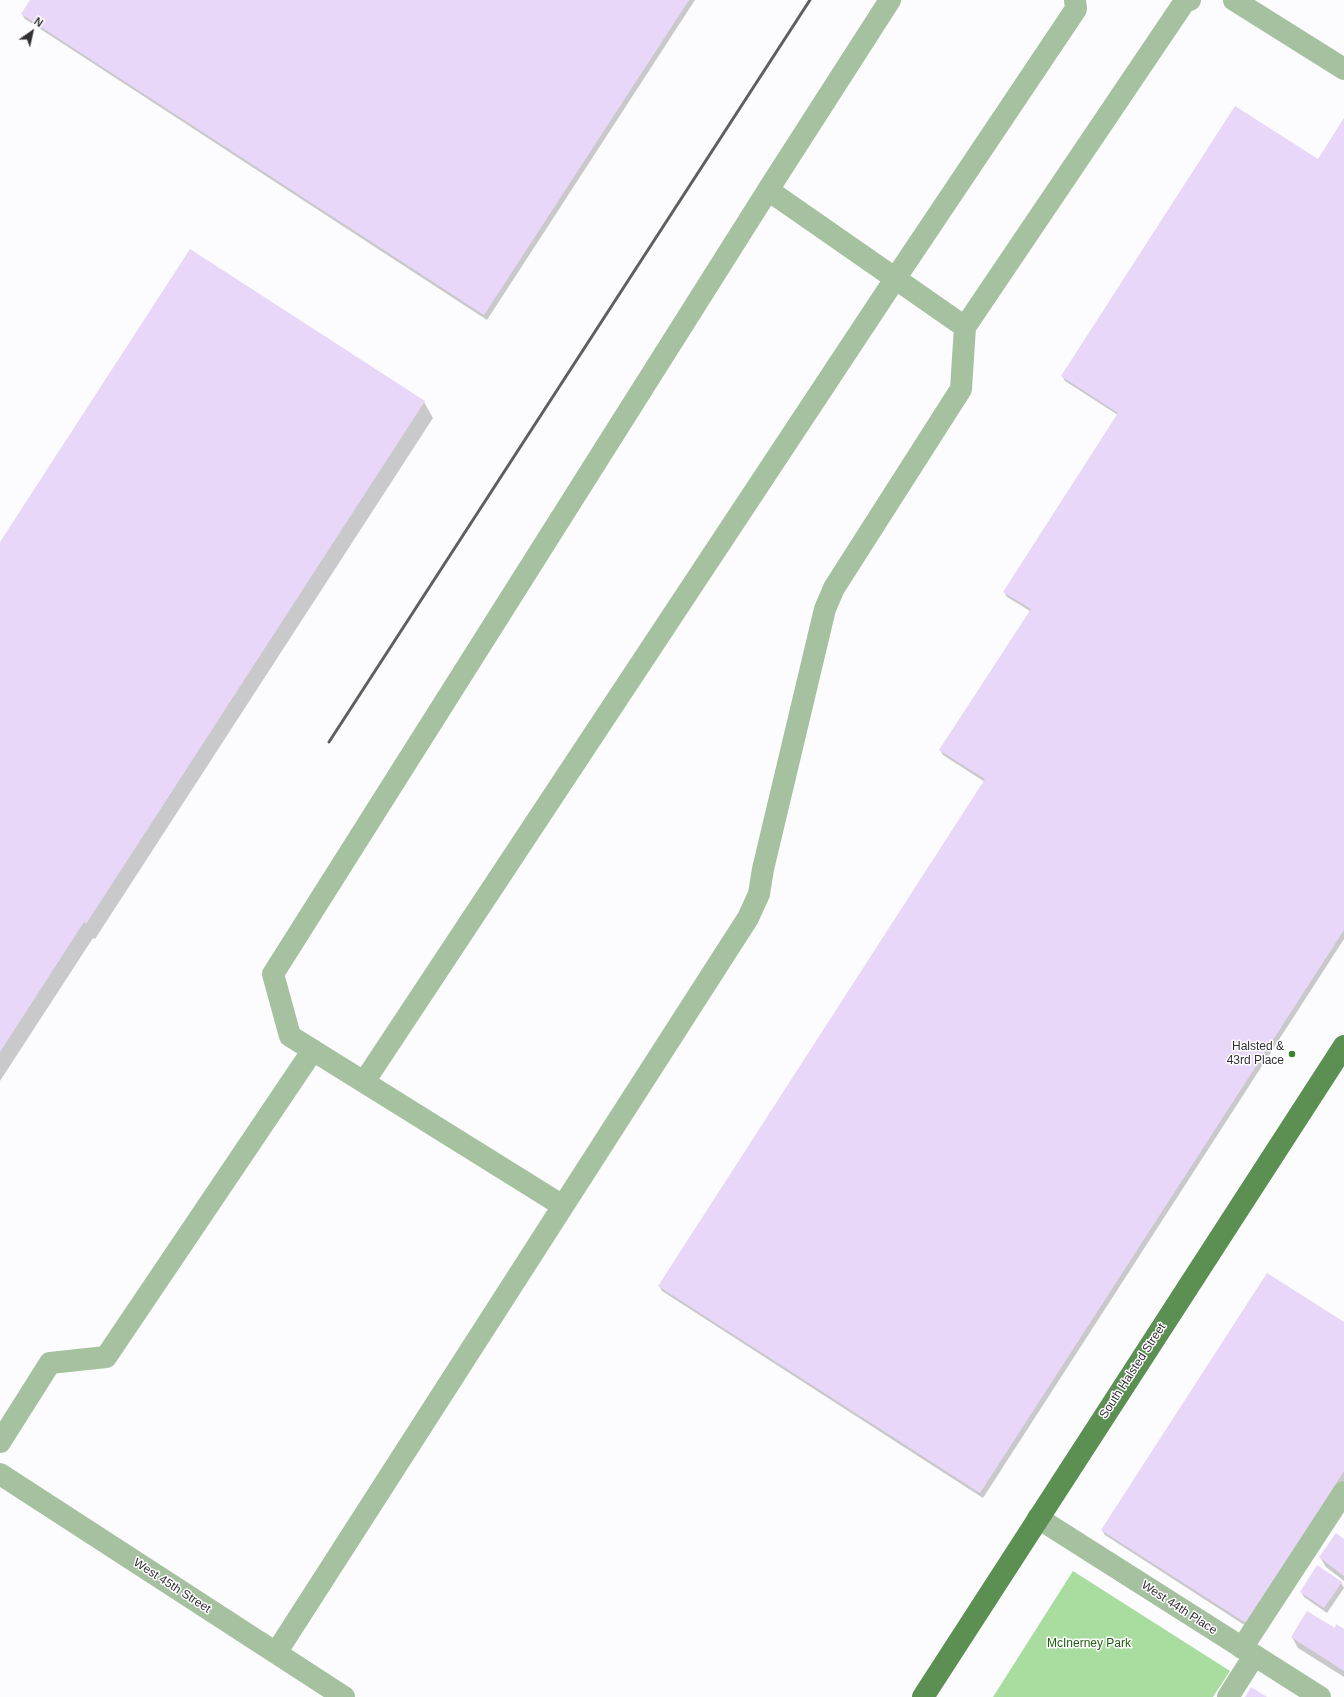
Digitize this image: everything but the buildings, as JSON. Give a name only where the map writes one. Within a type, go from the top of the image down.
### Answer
[{"type":"main road","name":"South Halsted Street","points":[[923,1697],[1344,1046]]},
{"type":"street","points":[[563,1206],[290,1036],[273,974],[768,190],[890,0]]},
{"type":"street","points":[[364,1082],[895,278],[1076,8],[1075,0]]},
{"type":"street","points":[[276,1653],[748,918],[759,894],[763,869],[825,610],[834,588],[961,389],[965,328],[1185,1],[1190,0]]},
{"type":"street","points":[[1234,0],[1344,69]]},
{"type":"street","points":[[768,190],[965,328]]},
{"type":"street","points":[[0,1442],[50,1364],[106,1357],[313,1050]]},
{"type":"street","name":"West 45th Street","points":[[0,1474],[344,1697]]},
{"type":"street","points":[[1228,1697],[1248,1652],[1344,1492]]},
{"type":"street","name":"West 44th Place","points":[[1038,1518],[1320,1697]]},
{"type":"green space","name":"McInerney Park","points":[[1073,1571],[1230,1671],[1213,1697],[993,1697]]},
{"type":"railway","points":[[329,742],[810,0]]},
{"type":"place","name":"Halsted & 43rd Place","points":[[1292,1054]]}]
